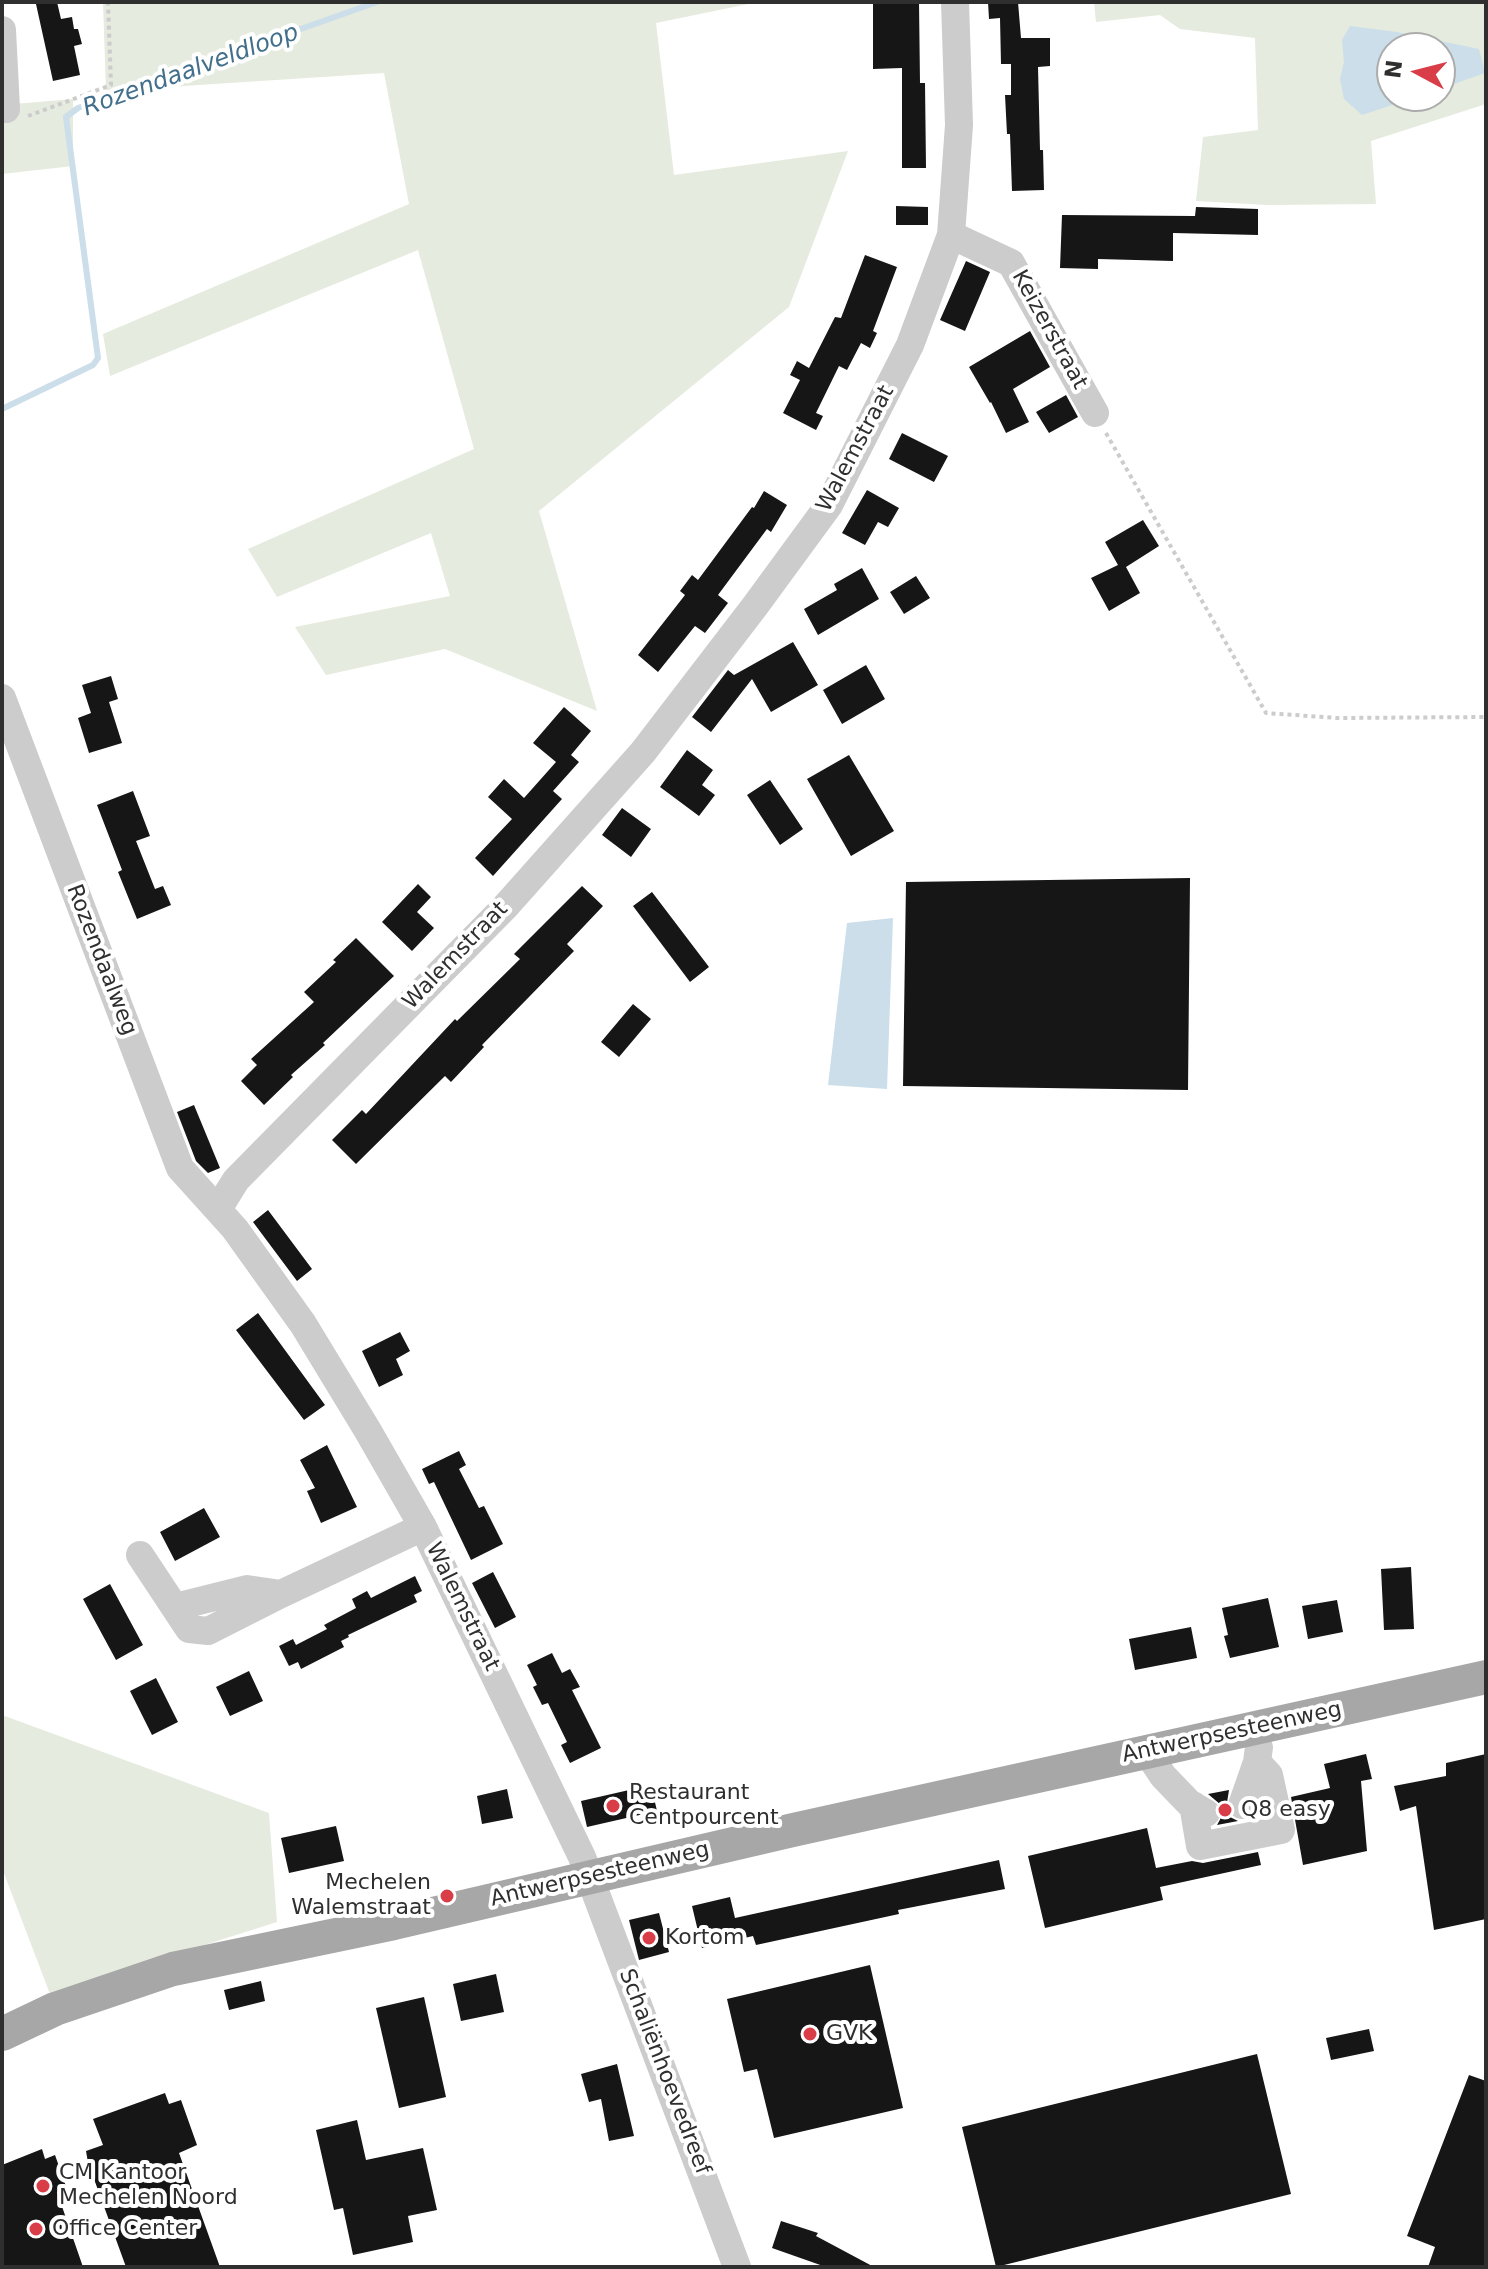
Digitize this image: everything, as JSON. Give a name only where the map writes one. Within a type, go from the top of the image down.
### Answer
[{"type":"main road","name":"Antwerpsesteenweg","points":[[2,2034],[55,2009],[173,1969],[394,1923],[808,1827],[1486,1677]]},
{"type":"street","name":"Walemstraat","points":[[590,1878],[423,1527],[303,1324],[218,1209],[236,1180],[505,907],[633,763],[829,505],[910,345],[951,235],[959,125],[955,2]]},
{"type":"street","points":[[2,30],[6,109]]},
{"type":"street","name":"Keizerstraat","points":[[951,235],[1011,263],[1095,413]]},
{"type":"street","name":"Rozendaalweg","points":[[2,698],[180,1168],[218,1209]]},
{"type":"street","points":[[140,1555],[175,1607],[247,1589],[281,1594],[423,1527]]},
{"type":"street","points":[[1242,1805],[1257,1762],[1262,1727]]},
{"type":"street","points":[[1147,1752],[1163,1776],[1200,1809],[1200,1846],[1281,1830],[1269,1775],[1257,1762]]},
{"type":"street","name":"Schaliënhoevedreef","points":[[590,1878],[737,2267]]},
{"type":"path","points":[[6,109],[13,122],[111,85],[108,2]]},
{"type":"path","points":[[1095,413],[1266,713],[1337,718],[1486,717]]},
{"type":"shaded area","points":[[103,2],[758,2],[656,23],[674,175],[848,151],[789,307],[539,511],[597,711],[445,649],[326,675],[295,627],[450,596],[431,533],[277,597],[248,549],[474,449],[418,250],[110,376],[103,334],[409,204],[384,73],[106,91]]},
{"type":"shaded area","points":[[1094,2],[1486,2],[1486,104],[1371,141],[1376,204],[1267,205],[1196,201],[1203,137],[1258,130],[1255,38],[1180,29],[1160,15],[1096,22]]},
{"type":"shaded area","points":[[73,99],[73,166],[2,174],[2,105]]},
{"type":"shaded area","points":[[2,1715],[269,1813],[277,1922],[50,1994],[2,1868]]},
{"type":"water","points":[[1350,26],[1397,32],[1376,32],[1376,110],[1362,115],[1344,99],[1340,79],[1344,62],[1342,40]]},
{"type":"water","points":[[1456,44],[1479,49],[1485,73],[1456,83]]},
{"type":"water","points":[[893,918],[887,1089],[828,1085],[847,923]]},
{"type":"building","points":[[57,2],[61,19],[72,17],[74,29],[78,29],[82,44],[74,46],[80,75],[53,81],[36,4]]},
{"type":"building","points":[[873,2],[919,2],[920,83],[925,83],[926,168],[902,168],[902,68],[873,69]]},
{"type":"building","points":[[988,2],[1018,2],[1021,38],[1050,38],[1050,66],[1038,67],[1044,190],[1012,191],[1005,95],[1011,95],[1011,64],[1001,64],[1000,18],[989,19]]},
{"type":"building","points":[[896,206],[928,207],[928,225],[896,225]]},
{"type":"building","points":[[1196,207],[1258,209],[1258,235],[1173,233],[1173,261],[1098,259],[1098,269],[1060,268],[1062,215],[1195,216]]},
{"type":"building","points":[[865,255],[897,267],[873,331],[877,333],[870,348],[861,343],[847,370],[839,366],[816,413],[823,416],[816,430],[783,413],[800,380],[790,375],[797,361],[809,368],[835,317],[841,318]]},
{"type":"building","points":[[966,261],[990,272],[965,331],[940,320]]},
{"type":"building","points":[[1030,331],[1050,367],[1013,389],[1029,422],[1006,433],[969,367]]},
{"type":"building","points":[[1066,395],[1078,417],[1049,433],[1036,412]]},
{"type":"building","points":[[902,433],[948,456],[934,482],[889,459]]},
{"type":"building","points":[[867,490],[899,508],[888,527],[878,522],[865,545],[842,533]]},
{"type":"building","points":[[764,491],[787,505],[771,532],[767,529],[718,595],[728,603],[705,633],[695,626],[658,672],[638,655],[685,595],[680,591],[692,575],[698,580]]},
{"type":"building","points":[[1143,520],[1159,546],[1126,567],[1140,593],[1109,611],[1091,578],[1118,565],[1105,542]]},
{"type":"building","points":[[862,568],[879,599],[818,635],[804,609],[837,590],[834,584]]},
{"type":"building","points":[[916,576],[930,598],[904,614],[890,592]]},
{"type":"building","points":[[793,642],[818,685],[771,712],[752,679],[711,732],[692,717],[728,670],[734,675]]},
{"type":"building","points":[[866,665],[885,699],[842,724],[823,690]]},
{"type":"building","points":[[111,676],[118,699],[109,702],[122,743],[89,753],[78,718],[91,713],[82,685]]},
{"type":"building","points":[[564,707],[591,731],[571,755],[579,762],[553,791],[562,799],[493,876],[475,858],[512,819],[488,797],[504,779],[524,798],[556,762],[533,743]]},
{"type":"building","points":[[687,750],[713,770],[702,785],[715,795],[699,816],[660,787]]},
{"type":"building","points":[[849,755],[894,831],[851,856],[807,779]]},
{"type":"building","points":[[770,780],[803,829],[780,845],[747,795]]},
{"type":"building","points":[[133,791],[150,836],[136,841],[155,889],[163,886],[171,905],[137,919],[97,805]]},
{"type":"building","points":[[622,808],[651,829],[631,857],[602,835]]},
{"type":"building","points":[[1190,878],[1188,1090],[903,1086],[906,882]]},
{"type":"building","points":[[418,884],[431,897],[417,912],[434,928],[412,951],[382,922]]},
{"type":"building","points":[[582,886],[603,906],[567,944],[574,951],[482,1045],[484,1047],[451,1082],[445,1076],[356,1164],[332,1140],[362,1110],[366,1114],[455,1019],[457,1021],[520,959],[514,954]]},
{"type":"building","points":[[652,892],[709,967],[690,982],[633,906]]},
{"type":"building","points":[[356,938],[394,976],[323,1043],[325,1045],[291,1075],[293,1077],[264,1105],[241,1081],[257,1065],[251,1059],[314,1002],[304,992]]},
{"type":"building","points":[[633,1004],[651,1019],[619,1057],[601,1042]]},
{"type":"building","points":[[194,1105],[220,1168],[208,1173],[196,1161],[177,1112]]},
{"type":"building","points":[[268,1210],[312,1269],[297,1281],[253,1222]]},
{"type":"building","points":[[258,1313],[325,1405],[304,1420],[236,1330]]},
{"type":"building","points":[[400,1332],[410,1351],[396,1359],[403,1375],[379,1387],[362,1351]]},
{"type":"building","points":[[327,1445],[357,1507],[321,1523],[307,1491],[315,1488],[300,1460]]},
{"type":"building","points":[[459,1451],[466,1465],[459,1469],[479,1508],[484,1506],[503,1544],[471,1560],[434,1482],[429,1484],[422,1469]]},
{"type":"building","points":[[204,1508],[220,1537],[175,1561],[160,1532]]},
{"type":"building","points":[[1411,1567],[1414,1629],[1384,1630],[1381,1569]]},
{"type":"building","points":[[493,1572],[516,1617],[495,1628],[472,1583]]},
{"type":"building","points":[[415,1576],[422,1591],[414,1595],[417,1602],[348,1635],[341,1641],[344,1647],[301,1669],[298,1662],[289,1666],[279,1646],[293,1639],[296,1645],[327,1629],[324,1625],[356,1608],[352,1599],[367,1591],[371,1598]]},
{"type":"building","points":[[110,1584],[143,1645],[116,1660],[83,1599]]},
{"type":"building","points":[[1268,1598],[1279,1647],[1230,1658],[1224,1636],[1228,1635],[1222,1608]]},
{"type":"building","points":[[1337,1600],[1343,1632],[1308,1639],[1302,1606]]},
{"type":"building","points":[[1191,1627],[1197,1658],[1135,1670],[1129,1639]]},
{"type":"building","points":[[552,1653],[562,1673],[570,1669],[580,1687],[572,1690],[601,1748],[570,1763],[561,1745],[567,1742],[548,1703],[542,1705],[527,1665]]},
{"type":"building","points":[[249,1671],[263,1701],[230,1716],[216,1687]]},
{"type":"building","points":[[156,1678],[178,1722],[152,1735],[130,1691]]},
{"type":"building","points":[[1366,1754],[1372,1779],[1361,1781],[1367,1851],[1303,1865],[1291,1797],[1330,1788],[1324,1764]]},
{"type":"building","points":[[1486,1754],[1486,1919],[1434,1930],[1416,1806],[1400,1811],[1394,1786],[1446,1776],[1446,1763]]},
{"type":"building","points":[[651,1785],[657,1811],[587,1827],[581,1801]]},
{"type":"building","points":[[507,1789],[513,1818],[482,1824],[477,1796]]},
{"type":"building","points":[[1229,1790],[1226,1809],[1230,1817],[1238,1821],[1217,1825],[1223,1814],[1221,1805],[1208,1794]]},
{"type":"building","points":[[336,1826],[344,1861],[289,1873],[281,1838]]},
{"type":"building","points":[[1147,1828],[1156,1868],[1258,1852],[1261,1865],[1160,1887],[1163,1900],[1045,1928],[1028,1856]]},
{"type":"building","points":[[999,1860],[1005,1889],[898,1910],[899,1914],[756,1945],[753,1936],[702,1948],[692,1906],[730,1897],[735,1918]]},
{"type":"building","name":"Kortom","points":[[659,1913],[669,1952],[639,1960],[629,1920]]},
{"type":"building","name":"GVK","points":[[870,1965],[903,2108],[774,2138],[757,2069],[744,2072],[727,1999]]},
{"type":"building","points":[[496,1974],[504,2012],[461,2021],[453,1984]]},
{"type":"building","points":[[261,1981],[265,2001],[229,2010],[224,1990]]},
{"type":"building","points":[[424,1997],[446,2097],[399,2108],[376,2008]]},
{"type":"building","points":[[1369,2029],[1374,2051],[1331,2060],[1326,2038]]},
{"type":"building","points":[[1257,2054],[1291,2194],[996,2267],[962,2127]]},
{"type":"building","points":[[617,2064],[634,2136],[609,2141],[601,2099],[589,2102],[581,2074]]},
{"type":"building","points":[[1469,2075],[1486,2081],[1486,2267],[1428,2267],[1435,2247],[1407,2236]]},
{"type":"building","points":[[165,2093],[169,2104],[181,2100],[197,2145],[179,2153],[220,2267],[126,2267],[94,2179],[91,2180],[86,2151],[103,2145],[93,2119]]},
{"type":"building","points":[[357,2120],[366,2160],[423,2148],[437,2210],[408,2216],[413,2242],[353,2255],[343,2208],[334,2210],[316,2130]]},
{"type":"building","name":"Office Center","points":[[42,2149],[45,2159],[55,2155],[67,2189],[57,2192],[83,2267],[2,2267],[2,2165]]},
{"type":"building","points":[[781,2221],[818,2233],[816,2236],[874,2267],[826,2267],[772,2248]]},
{"type":"waterway","name":"Rozendaalveldloop","points":[[2,409],[93,365],[98,358],[66,117],[78,108],[377,2]]},
{"type":"place","name":"Restaurant Centpourcent","points":[[613,1806]]},
{"type":"place","name":"Q8 easy","points":[[1225,1810]]},
{"type":"place","name":"Mechelen Walemstraat","points":[[447,1896]]},
{"type":"place","name":"Kortom","points":[[649,1938]]},
{"type":"place","name":"GVK","points":[[810,2034]]},
{"type":"place","name":"CM Kantoor Mechelen Noord","points":[[43,2186]]},
{"type":"place","name":"Office Center","points":[[36,2229]]}]
